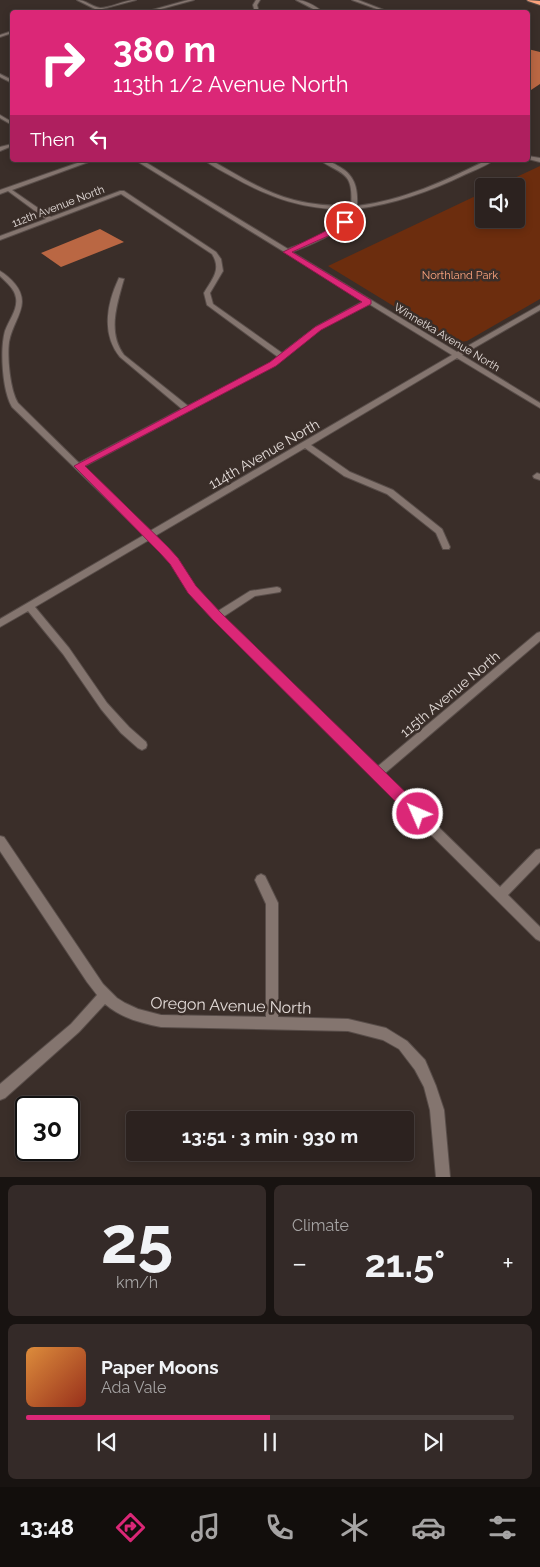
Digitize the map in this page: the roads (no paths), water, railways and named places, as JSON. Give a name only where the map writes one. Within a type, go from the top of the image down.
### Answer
[{"type":"highway","points":[[530,0],[540,3]]},
{"type":"street","points":[[79,0],[98,9]]},
{"type":"street","points":[[94,10],[134,0]]},
{"type":"street","points":[[154,10],[192,0]]},
{"type":"street","points":[[298,0],[318,10]]},
{"type":"street","points":[[354,0],[382,10]]},
{"type":"street","points":[[0,192],[85,162]]},
{"type":"street","name":"Winnetka Avenue North","points":[[141,162],[540,406]]},
{"type":"street","points":[[210,162],[258,190],[278,198],[315,207],[354,208],[384,204],[406,198],[487,162]]},
{"type":"street","points":[[286,252],[336,229],[345,222],[354,208],[355,189],[352,180],[341,169],[326,162]]},
{"type":"street","points":[[8,189],[50,219]]},
{"type":"street","name":"112th Avenue North","points":[[0,238],[122,192],[214,254],[218,260],[220,271],[208,293],[210,305],[283,357]]},
{"type":"street","points":[[0,273],[14,286],[20,300],[19,309],[4,334],[10,396],[15,405],[174,561],[192,590],[217,616],[540,935]]},
{"type":"street","points":[[121,279],[112,322],[114,346],[122,356],[187,409]]},
{"type":"street","points":[[79,466],[260,371],[283,357],[318,328],[368,302]]},
{"type":"street","name":"114th Avenue North","points":[[0,623],[540,307]]},
{"type":"street","points":[[533,311],[540,315]]},
{"type":"street","points":[[0,382],[9,381]]},
{"type":"street","points":[[305,444],[347,474],[390,492],[439,531],[446,547]]},
{"type":"street","points":[[217,616],[253,593],[277,590]]},
{"type":"street","points":[[29,606],[66,650],[104,706],[125,730],[142,745]]},
{"type":"street","name":"115th Avenue North","points":[[378,774],[540,636]]},
{"type":"street","name":"Oregon Avenue North","points":[[0,841],[104,996],[110,1002],[139,1017],[161,1021],[348,1025],[386,1034],[403,1045],[420,1065],[430,1086],[437,1110],[443,1177]]},
{"type":"street","points":[[500,895],[540,854]]},
{"type":"street","points":[[262,880],[272,903],[272,1023]]},
{"type":"street","points":[[0,1093],[75,1028],[104,996]]},
{"type":"park label","name":"Northland Park","points":[[460,275]]}]
